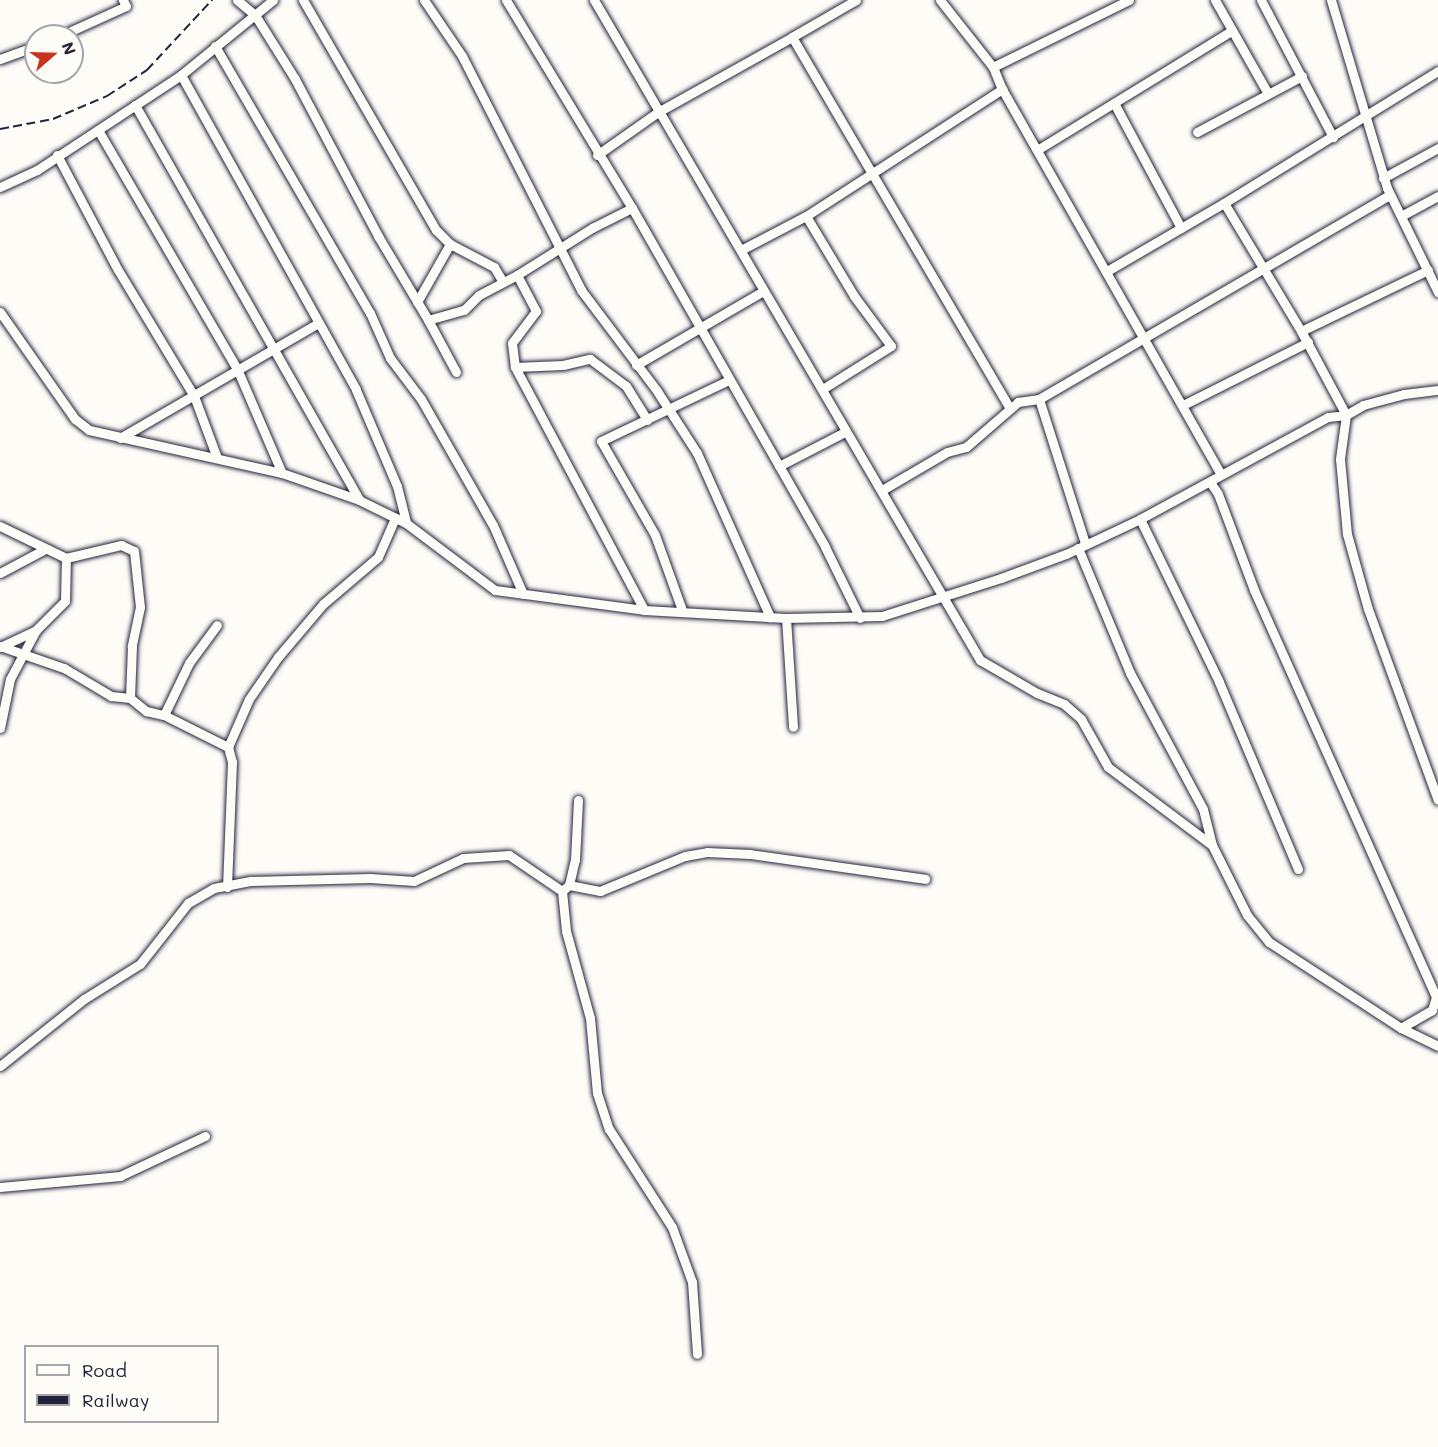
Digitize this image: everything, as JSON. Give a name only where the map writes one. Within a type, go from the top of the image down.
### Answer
[{"type":"street","points":[[84,25],[126,6],[123,0]]},
{"type":"street","points":[[237,0],[255,15],[311,108],[456,372]]},
{"type":"street","points":[[0,187],[98,130],[181,75],[273,0]]},
{"type":"street","points":[[303,0],[424,211],[450,244],[487,262],[503,282]]},
{"type":"street","points":[[424,0],[462,56],[581,290],[669,409],[718,493],[770,617]]},
{"type":"street","points":[[506,0],[597,155],[632,208],[727,381],[779,466],[860,618]]},
{"type":"street","points":[[594,0],[763,291],[824,387],[845,432],[882,490],[980,660],[1037,693],[1064,704],[1081,719],[1108,767],[1212,845]]},
{"type":"street","points":[[597,155],[658,112],[856,0]]},
{"type":"street","points":[[940,0],[993,67],[1002,89],[1221,474]]},
{"type":"street","points":[[993,67],[1128,0]]},
{"type":"street","points":[[1215,0],[1267,92]]},
{"type":"street","points":[[1261,0],[1333,137]]},
{"type":"street","points":[[1331,0],[1389,195],[1432,275],[1438,292]]},
{"type":"street","points":[[1037,150],[1231,31]]},
{"type":"street","points":[[792,37],[1010,410]]},
{"type":"street","points":[[215,46],[370,313],[390,358],[421,399],[493,525],[523,594]]},
{"type":"street","points":[[0,59],[24,50]]},
{"type":"street","points":[[1107,270],[1360,123],[1365,115],[1438,72]]},
{"type":"street","points":[[181,75],[317,324],[356,390],[383,449],[405,523]]},
{"type":"street","points":[[1197,132],[1267,92],[1302,76]]},
{"type":"street","points":[[741,250],[806,216],[1002,89]]},
{"type":"street","points":[[1114,103],[1181,228]]},
{"type":"street","points":[[135,105],[275,347],[359,500]]},
{"type":"street","points":[[98,130],[238,371],[282,473]]},
{"type":"street","points":[[1383,178],[1438,148]]},
{"type":"street","points":[[57,155],[118,270],[194,396],[217,458]]},
{"type":"street","points":[[882,490],[946,452],[966,447],[1018,402],[1039,399],[1389,195]]},
{"type":"street","points":[[1401,216],[1438,196]]},
{"type":"street","points":[[1224,203],[1308,342],[1346,415],[1340,459],[1347,534],[1368,609],[1438,800]]},
{"type":"street","points":[[428,320],[464,310],[479,295],[561,250],[592,228],[632,208]]},
{"type":"street","points":[[806,216],[854,296],[891,346],[824,387]]},
{"type":"street","points":[[417,302],[450,244]]},
{"type":"street","points":[[517,274],[536,311],[512,343],[515,367],[644,610]]},
{"type":"street","points":[[1301,332],[1432,275]]},
{"type":"street","points":[[636,365],[763,291]]},
{"type":"street","points":[[0,312],[75,419],[89,430],[282,473],[359,500],[405,523],[482,584],[523,594],[644,610],[682,610],[786,618],[882,616],[1081,546],[1140,519],[1328,417],[1346,415],[1363,405],[1438,390]]},
{"type":"street","points":[[120,438],[317,324]]},
{"type":"street","points":[[1183,405],[1308,342]]},
{"type":"street","points":[[515,367],[563,365],[590,359],[626,386],[647,420]]},
{"type":"street","points":[[682,610],[655,535],[601,441],[727,381]]},
{"type":"street","points":[[1039,399],[1081,546],[1130,673],[1203,809],[1212,845],[1246,915],[1269,942],[1401,1028],[1438,1046]]},
{"type":"street","points":[[779,466],[845,432]]},
{"type":"street","points":[[1210,482],[1218,494],[1254,591],[1436,997],[1432,1010],[1401,1028]]},
{"type":"street","points":[[227,887],[232,762],[228,747],[249,699],[278,657],[323,604],[378,557],[395,518]]},
{"type":"street","points":[[1140,519],[1219,682],[1298,869]]},
{"type":"street","points":[[0,526],[43,550],[66,558],[121,545],[134,551],[140,608],[132,646],[130,698]]},
{"type":"street","points":[[0,573],[43,550]]},
{"type":"street","points":[[0,728],[10,680],[22,654],[36,630],[68,597],[66,558]]},
{"type":"street","points":[[786,618],[793,727]]},
{"type":"street","points":[[164,716],[189,663],[217,625]]},
{"type":"street","points":[[0,647],[36,630]]},
{"type":"street","points":[[0,647],[64,668],[111,696],[130,698],[146,711],[164,716],[228,747]]},
{"type":"street","points":[[578,800],[574,860],[565,888],[566,931],[590,1018],[597,1093],[609,1129],[672,1227],[692,1282],[697,1354]]},
{"type":"street","points":[[0,1066],[84,999],[140,964],[188,903],[214,888],[227,887],[235,882],[414,881],[463,858],[493,855],[518,860],[565,888],[600,891],[685,856],[706,852],[750,854],[925,879]]},
{"type":"street","points":[[0,1187],[120,1176],[205,1136]]},
{"type":"railway","points":[[0,129],[53,119],[107,96],[147,70],[212,0]]}]
